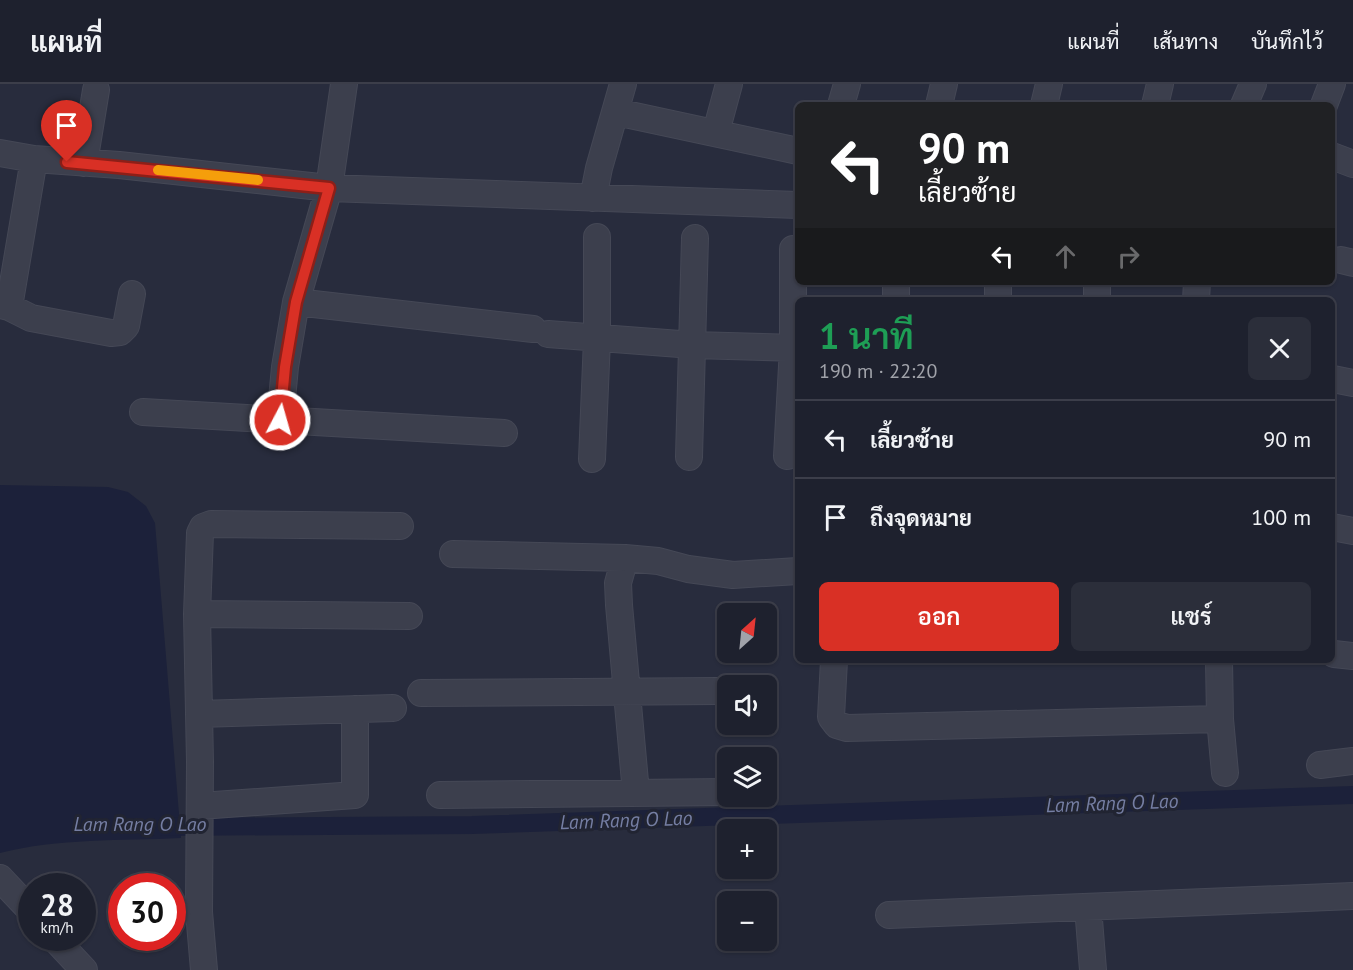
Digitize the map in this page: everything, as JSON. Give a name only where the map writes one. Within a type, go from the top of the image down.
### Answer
[{"type":"street","points":[[280,420],[285,367],[296,302],[329,188],[344,84]]},
{"type":"street","points":[[593,198],[599,168],[623,84]]},
{"type":"street","points":[[716,132],[729,84]]},
{"type":"street","points":[[842,102],[847,84]]},
{"type":"street","points":[[940,102],[944,84]]},
{"type":"street","points":[[1045,102],[1049,84]]},
{"type":"street","points":[[1156,102],[1160,84]]},
{"type":"street","points":[[1245,102],[1253,84]]},
{"type":"street","points":[[1325,102],[1332,84]]},
{"type":"street","points":[[84,163],[96,90]]},
{"type":"street","points":[[616,112],[795,150]]},
{"type":"street","points":[[0,153],[33,159],[329,188],[795,205]]},
{"type":"street","points":[[1335,157],[1353,164]]},
{"type":"street","points":[[33,159],[5,306],[31,318],[111,333],[120,332],[126,326],[132,294]]},
{"type":"street","points":[[592,459],[597,339],[597,237]]},
{"type":"street","points":[[689,457],[695,238]]},
{"type":"street","points":[[793,249],[795,315]]},
{"type":"street","points":[[296,302],[597,339],[795,348]]},
{"type":"street","points":[[787,456],[795,360]]},
{"type":"street","points":[[143,412],[504,433]]},
{"type":"street","points":[[204,970],[199,912],[197,614],[202,526],[211,524],[400,526]]},
{"type":"street","points":[[1335,528],[1353,531]]},
{"type":"street","points":[[453,554],[625,558],[658,561],[688,569],[733,575],[795,571]]},
{"type":"street","points":[[625,558],[618,583],[636,793]]},
{"type":"street","points":[[197,614],[409,616]]},
{"type":"street","points":[[834,663],[831,717],[837,725],[847,728],[1220,719]]},
{"type":"street","points":[[1219,663],[1220,719],[1225,773]]},
{"type":"street","points":[[421,693],[717,691]]},
{"type":"street","points":[[199,714],[393,708]]},
{"type":"street","points":[[200,806],[355,795],[355,709]]},
{"type":"street","points":[[1320,765],[1353,761]]},
{"type":"street","points":[[440,795],[717,792]]},
{"type":"street","points":[[0,878],[18,897]]},
{"type":"street","points":[[890,915],[1353,896]]},
{"type":"street","points":[[1088,907],[1094,970]]},
{"type":"street","points":[[66,951],[84,970]]},
{"type":"water","points":[[0,485],[108,487],[128,492],[146,506],[155,523],[181,838],[67,842],[0,853]]},
{"type":"waterway","name":"Lam Rang O Lao","points":[[155,827],[472,825],[1353,795]]},
{"type":"slow traffic","points":[[158,170],[258,180]]},
{"type":"route","points":[[67,162],[119,165],[329,188],[296,302],[285,367],[280,420]]}]
